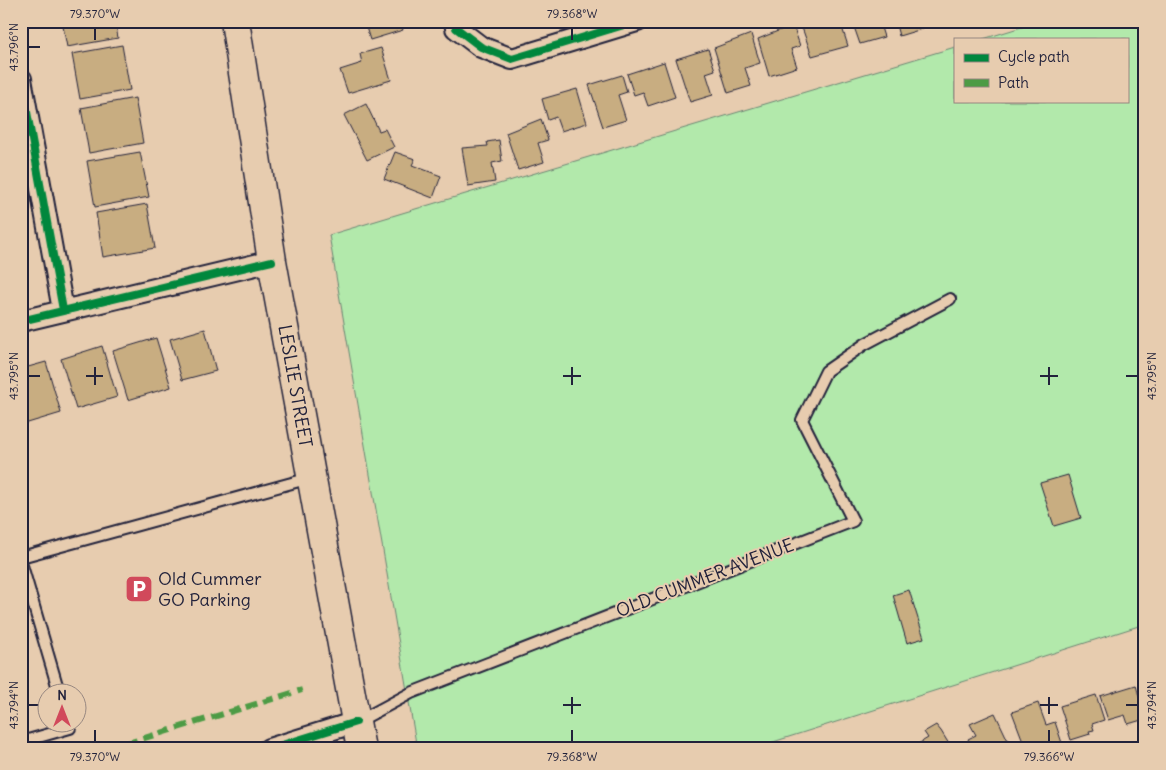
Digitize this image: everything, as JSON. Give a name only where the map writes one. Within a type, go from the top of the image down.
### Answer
[{"type":"main road","name":"LESLIE STREET","points":[[235,21],[272,261],[361,749]]},
{"type":"street","points":[[455,21],[456,28],[481,47],[512,59],[637,21]]},
{"type":"street","points":[[21,79],[63,310]]},
{"type":"street","points":[[21,321],[272,261]]},
{"type":"street","name":"OLD CUMMER AVENUE","points":[[269,749],[356,722]]},
{"type":"lane","name":"OLD CUMMER AVENUE","points":[[356,722],[411,693],[853,521],[802,420],[826,371],[865,344],[950,299]]},
{"type":"lane","points":[[21,556],[311,478]]},
{"type":"lane","points":[[21,562],[57,682]]},
{"type":"lane","points":[[21,742],[56,732]]},
{"type":"green space","points":[[1041,21],[1145,21],[1145,624],[751,749],[417,749],[329,235],[954,47],[954,102],[1128,102],[1128,38],[986,38]]},
{"type":"building","points":[[62,21],[115,21],[118,38],[67,47]]},
{"type":"building","points":[[364,21],[400,21],[403,30],[370,40]]},
{"type":"building","points":[[840,21],[848,46],[812,56],[800,22]]},
{"type":"building","points":[[852,21],[879,21],[884,37],[860,44]]},
{"type":"building","points":[[895,21],[920,21],[922,29],[899,36]]},
{"type":"building","points":[[793,25],[800,46],[791,49],[797,67],[769,76],[758,39]]},
{"type":"building","points":[[751,34],[760,63],[745,68],[751,86],[728,93],[714,48]]},
{"type":"building","points":[[122,45],[130,90],[80,99],[72,54]]},
{"type":"building","points":[[381,48],[391,80],[348,93],[340,70],[362,63],[360,54]]},
{"type":"building","points":[[708,49],[715,70],[706,73],[713,95],[690,102],[676,59]]},
{"type":"building","points":[[664,62],[675,97],[648,106],[643,92],[634,95],[627,74]]},
{"type":"building","points":[[622,75],[627,92],[618,95],[626,120],[603,127],[589,85]]},
{"type":"building","points":[[577,89],[587,123],[561,131],[556,117],[548,120],[542,99]]},
{"type":"building","points":[[135,98],[143,143],[89,153],[81,108]]},
{"type":"building","points":[[366,104],[379,131],[385,129],[394,147],[367,160],[344,115]]},
{"type":"building","points":[[541,119],[548,140],[538,143],[544,162],[518,170],[506,133]]},
{"type":"building","points":[[499,140],[502,161],[492,163],[495,182],[468,186],[462,148],[488,146],[487,142]]},
{"type":"building","points":[[140,152],[149,197],[95,207],[87,161]]},
{"type":"building","points":[[395,152],[415,159],[412,165],[441,176],[433,198],[384,179]]},
{"type":"building","points":[[147,204],[155,248],[103,257],[96,213]]},
{"type":"building","points":[[205,329],[216,371],[182,380],[170,339]]},
{"type":"building","points":[[156,338],[171,387],[128,400],[113,351]]},
{"type":"building","points":[[102,346],[117,397],[76,409],[61,359]]},
{"type":"building","points":[[46,362],[61,413],[21,425],[21,369]]},
{"type":"building","points":[[1068,475],[1081,518],[1054,526],[1040,483]]},
{"type":"building","points":[[909,590],[924,638],[907,643],[893,595]]},
{"type":"building","points":[[1136,685],[1145,719],[1128,724],[1125,715],[1108,720],[1100,696]]},
{"type":"building","points":[[1096,695],[1104,720],[1092,724],[1094,730],[1089,731],[1090,734],[1071,740],[1060,706]]},
{"type":"building","points":[[1038,703],[1046,725],[1055,722],[1062,743],[1045,749],[1026,749],[1012,712]]},
{"type":"building","points":[[995,713],[1012,749],[972,749],[968,739],[976,735],[970,724]]},
{"type":"building","points":[[936,725],[952,749],[921,749],[918,744],[928,738],[924,732]]},
{"type":"marked path","points":[[108,749],[302,690]]},
{"type":"cycle path","points":[[455,21],[456,28],[481,47],[512,59],[637,21]]},
{"type":"cycle path","points":[[21,79],[63,310]]},
{"type":"cycle path","points":[[21,321],[272,261]]},
{"type":"cycle path","points":[[269,749],[356,722]]},
{"type":"place","name":"Old Cummer GO Parking","points":[[139,589]]}]
